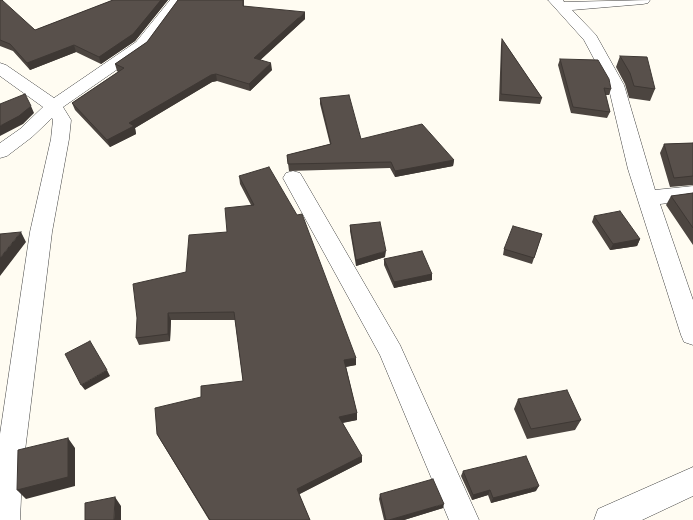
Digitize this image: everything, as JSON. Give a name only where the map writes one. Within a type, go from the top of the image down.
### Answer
[{"type":"street","points":[[0,152],[26,133],[54,106],[142,45],[176,0]]},
{"type":"street","points":[[559,3],[643,0]]},
{"type":"street","points":[[559,3],[591,38],[616,85],[638,169],[693,335]]},
{"type":"street","points":[[0,68],[54,106],[62,120],[60,139],[41,232],[8,475],[5,520]]},
{"type":"street","points":[[293,178],[392,352],[464,520]]},
{"type":"street","points":[[648,198],[693,194]]},
{"type":"street","points":[[609,520],[693,481]]},
{"type":"building","points":[[0,0],[2,0],[35,30],[113,0],[161,0],[133,34],[99,57],[74,45],[27,63],[10,44],[0,40]]},
{"type":"building","points":[[178,0],[243,0],[243,6],[305,12],[254,58],[271,63],[249,84],[216,74],[211,75],[129,123],[134,126],[107,140],[72,103],[124,68],[115,64],[147,42]]},
{"type":"building","points":[[502,39],[542,98],[501,94]]},
{"type":"building","points":[[620,56],[647,57],[655,89],[634,86],[630,73]]},
{"type":"building","points":[[560,59],[598,60],[609,79],[611,89],[604,88],[610,112],[573,107]]},
{"type":"building","points":[[25,94],[31,106],[19,116],[0,126],[0,104]]},
{"type":"building","points":[[349,95],[361,139],[422,124],[454,160],[395,171],[391,162],[288,164],[287,155],[331,144],[320,98]]},
{"type":"building","points":[[693,143],[693,176],[674,178],[664,144]]},
{"type":"building","points":[[269,167],[297,215],[302,214],[356,358],[344,360],[357,413],[339,417],[362,456],[297,489],[310,520],[210,520],[157,434],[155,408],[201,397],[201,386],[243,381],[234,312],[168,313],[168,334],[136,338],[137,318],[133,284],[186,272],[189,235],[227,232],[225,208],[254,205],[239,176]]},
{"type":"building","points":[[693,193],[693,228],[671,196]]},
{"type":"building","points":[[620,211],[640,239],[613,244],[594,216]]},
{"type":"building","points":[[380,222],[386,251],[356,260],[350,225]]},
{"type":"building","points":[[513,226],[542,234],[534,258],[504,249]]},
{"type":"building","points":[[21,232],[0,258],[0,234]]},
{"type":"building","points":[[422,251],[432,274],[394,282],[384,259]]},
{"type":"building","points":[[90,341],[107,370],[81,385],[65,354]]},
{"type":"building","points":[[567,390],[581,420],[531,429],[518,399]]},
{"type":"building","points":[[68,438],[68,477],[17,490],[18,450]]},
{"type":"building","points":[[526,456],[539,486],[493,498],[490,490],[473,495],[463,471]]},
{"type":"building","points":[[433,479],[444,504],[386,520],[380,494]]},
{"type":"building","points":[[115,497],[114,520],[85,520],[85,503]]}]
